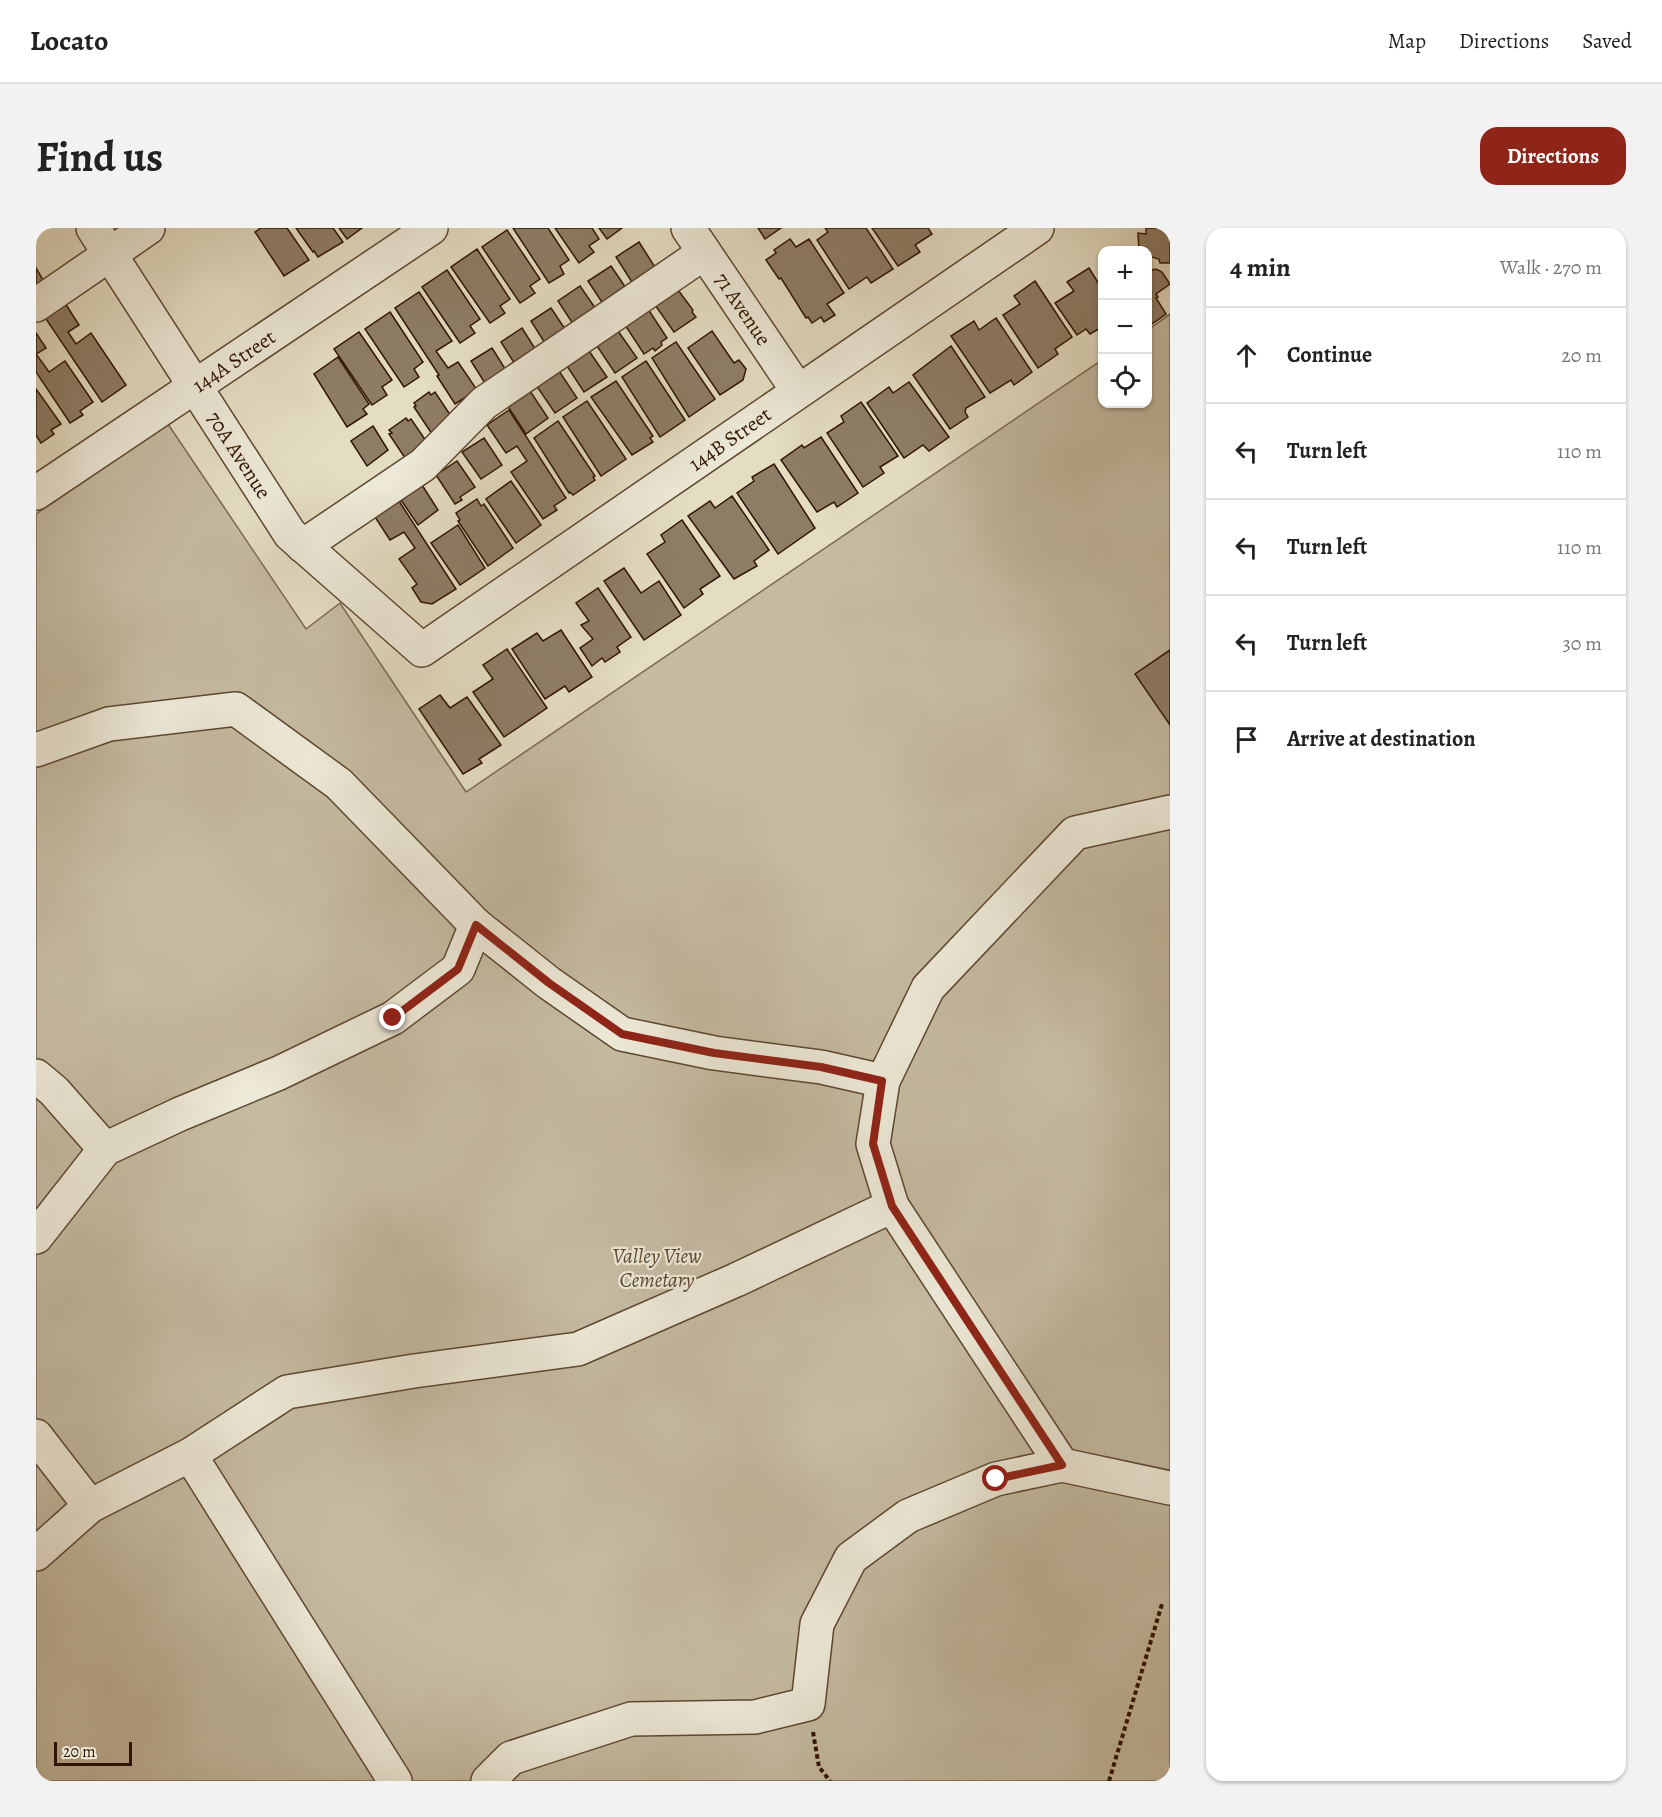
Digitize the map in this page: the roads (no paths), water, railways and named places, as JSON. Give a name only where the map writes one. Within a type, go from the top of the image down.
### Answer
[{"type":"street","points":[[36,305],[102,241],[148,228]]},
{"type":"street","name":"144A Street","points":[[36,492],[431,228]]},
{"type":"street","name":"144B Street","points":[[423,650],[1037,228]]},
{"type":"street","points":[[303,546],[423,465],[484,403],[696,240]]},
{"type":"street","name":"71 Avenue","points":[[696,240],[798,391]]},
{"type":"street","name":"70A Avenue","points":[[102,241],[290,534],[423,650]]},
{"type":"street","points":[[36,750],[110,724],[236,709],[339,784],[476,925],[549,983],[622,1034],[714,1053],[821,1067],[882,1081]]},
{"type":"street","points":[[1062,1465],[892,1206],[873,1144],[882,1081],[928,988],[1075,833],[1170,812]]},
{"type":"street","points":[[36,1237],[105,1149],[180,1113],[279,1073],[393,1018],[458,969],[476,925]]},
{"type":"street","points":[[36,1076],[54,1091],[105,1149]]},
{"type":"street","points":[[36,1554],[90,1506],[190,1455],[287,1392],[414,1371],[578,1349],[736,1280],[892,1206]]},
{"type":"street","points":[[36,1436],[90,1506]]},
{"type":"street","points":[[190,1455],[395,1781]]},
{"type":"street","points":[[488,1781],[511,1758],[631,1719],[755,1717],[808,1704],[817,1624],[851,1558],[908,1516],[996,1479],[1062,1465],[1170,1488]]},
{"type":"park label","name":"Valley View Cemetary","points":[[657,1268]]}]
